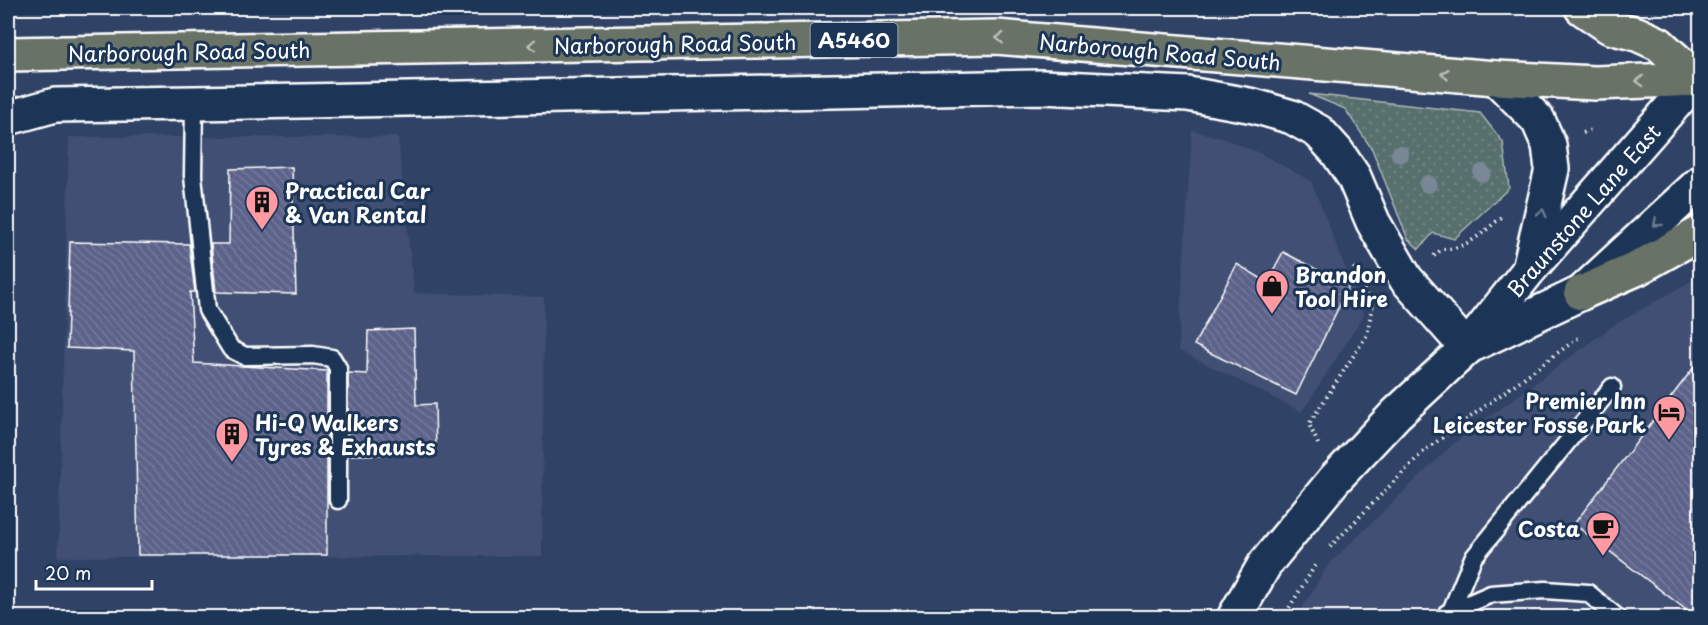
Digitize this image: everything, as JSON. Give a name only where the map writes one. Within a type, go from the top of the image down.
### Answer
[{"type":"main road","points":[[1582,8],[1610,27],[1637,34],[1659,44],[1700,79]]},
{"type":"main road","name":"Narborough Road South","points":[[8,54],[996,38],[1496,78],[1595,83],[1700,79]]},
{"type":"main road","points":[[1581,293],[1638,268],[1701,233]]},
{"type":"street","points":[[1496,78],[1538,120],[1548,145],[1552,170],[1528,270]]},
{"type":"street","name":"Braunstone Lane East","points":[[1237,616],[1265,564],[1334,480],[1396,414],[1467,348],[1528,270],[1700,79]]},
{"type":"street","name":"Narborough Road South","points":[[8,118],[55,105],[1042,87],[1188,94],[1254,106],[1292,117],[1319,132],[1354,177],[1373,222],[1406,279],[1467,348]]},
{"type":"street","name":"Braunstone Lane East","points":[[1467,348],[1581,293],[1701,183]]},
{"type":"lane","points":[[194,103],[193,176],[207,310],[231,349],[245,356],[313,355],[332,358],[338,368],[338,500]]},
{"type":"lane","points":[[1446,614],[1473,558],[1612,387]]},
{"type":"lane","points":[[1446,614],[1491,594],[1545,590],[1588,593],[1618,618]]},
{"type":"path","points":[[1548,145],[1594,129]]},
{"type":"path","points":[[1334,480],[1309,424],[1367,335],[1372,308],[1442,249],[1455,250],[1470,243],[1506,213]]},
{"type":"path","points":[[1328,549],[1424,451],[1585,332]]},
{"type":"path","points":[[1283,618],[1320,557]]},
{"type":"shaded area","points":[[1192,130],[1222,138],[1260,153],[1311,181],[1364,315],[1302,412],[1178,350]]},
{"type":"shaded area","points":[[69,137],[398,137],[414,293],[544,297],[542,556],[58,557]]},
{"type":"shaded area","points":[[1700,276],[1700,617],[1296,618],[1328,565],[1455,442],[1614,325]]},
{"type":"green space","points":[[1309,94],[1480,113],[1503,142],[1509,188],[1454,239],[1433,233],[1419,249],[1408,239],[1372,149],[1345,109]]},
{"type":"building","name":"Practical Car & Van Rental","points":[[292,167],[296,294],[216,292],[211,244],[229,244],[230,169]]},
{"type":"building","name":"Hi-Q Walkers Tyres & Exhausts","points":[[70,242],[189,244],[195,292],[190,292],[194,363],[327,371],[327,555],[138,555],[134,351],[67,348]]},
{"type":"building","name":"Brandon Tool Hire","points":[[1283,252],[1349,286],[1296,395],[1194,345],[1237,264],[1267,282]]},
{"type":"building","points":[[414,329],[416,405],[435,404],[436,454],[348,455],[348,373],[367,374],[368,331]]},
{"type":"building","name":"Premier Inn Leicester Fosse Park","points":[[1701,358],[1701,618],[1697,618],[1574,524]]},
{"type":"place","name":"Practical Car & Van Rental","points":[[262,231]]},
{"type":"place","name":"Brandon Tool Hire","points":[[1272,315]]},
{"type":"place","name":"Premier Inn Leicester Fosse Park","points":[[1669,441]]},
{"type":"place","name":"Hi-Q Walkers Tyres & Exhausts","points":[[232,463]]},
{"type":"place","name":"Costa","points":[[1603,557]]}]
